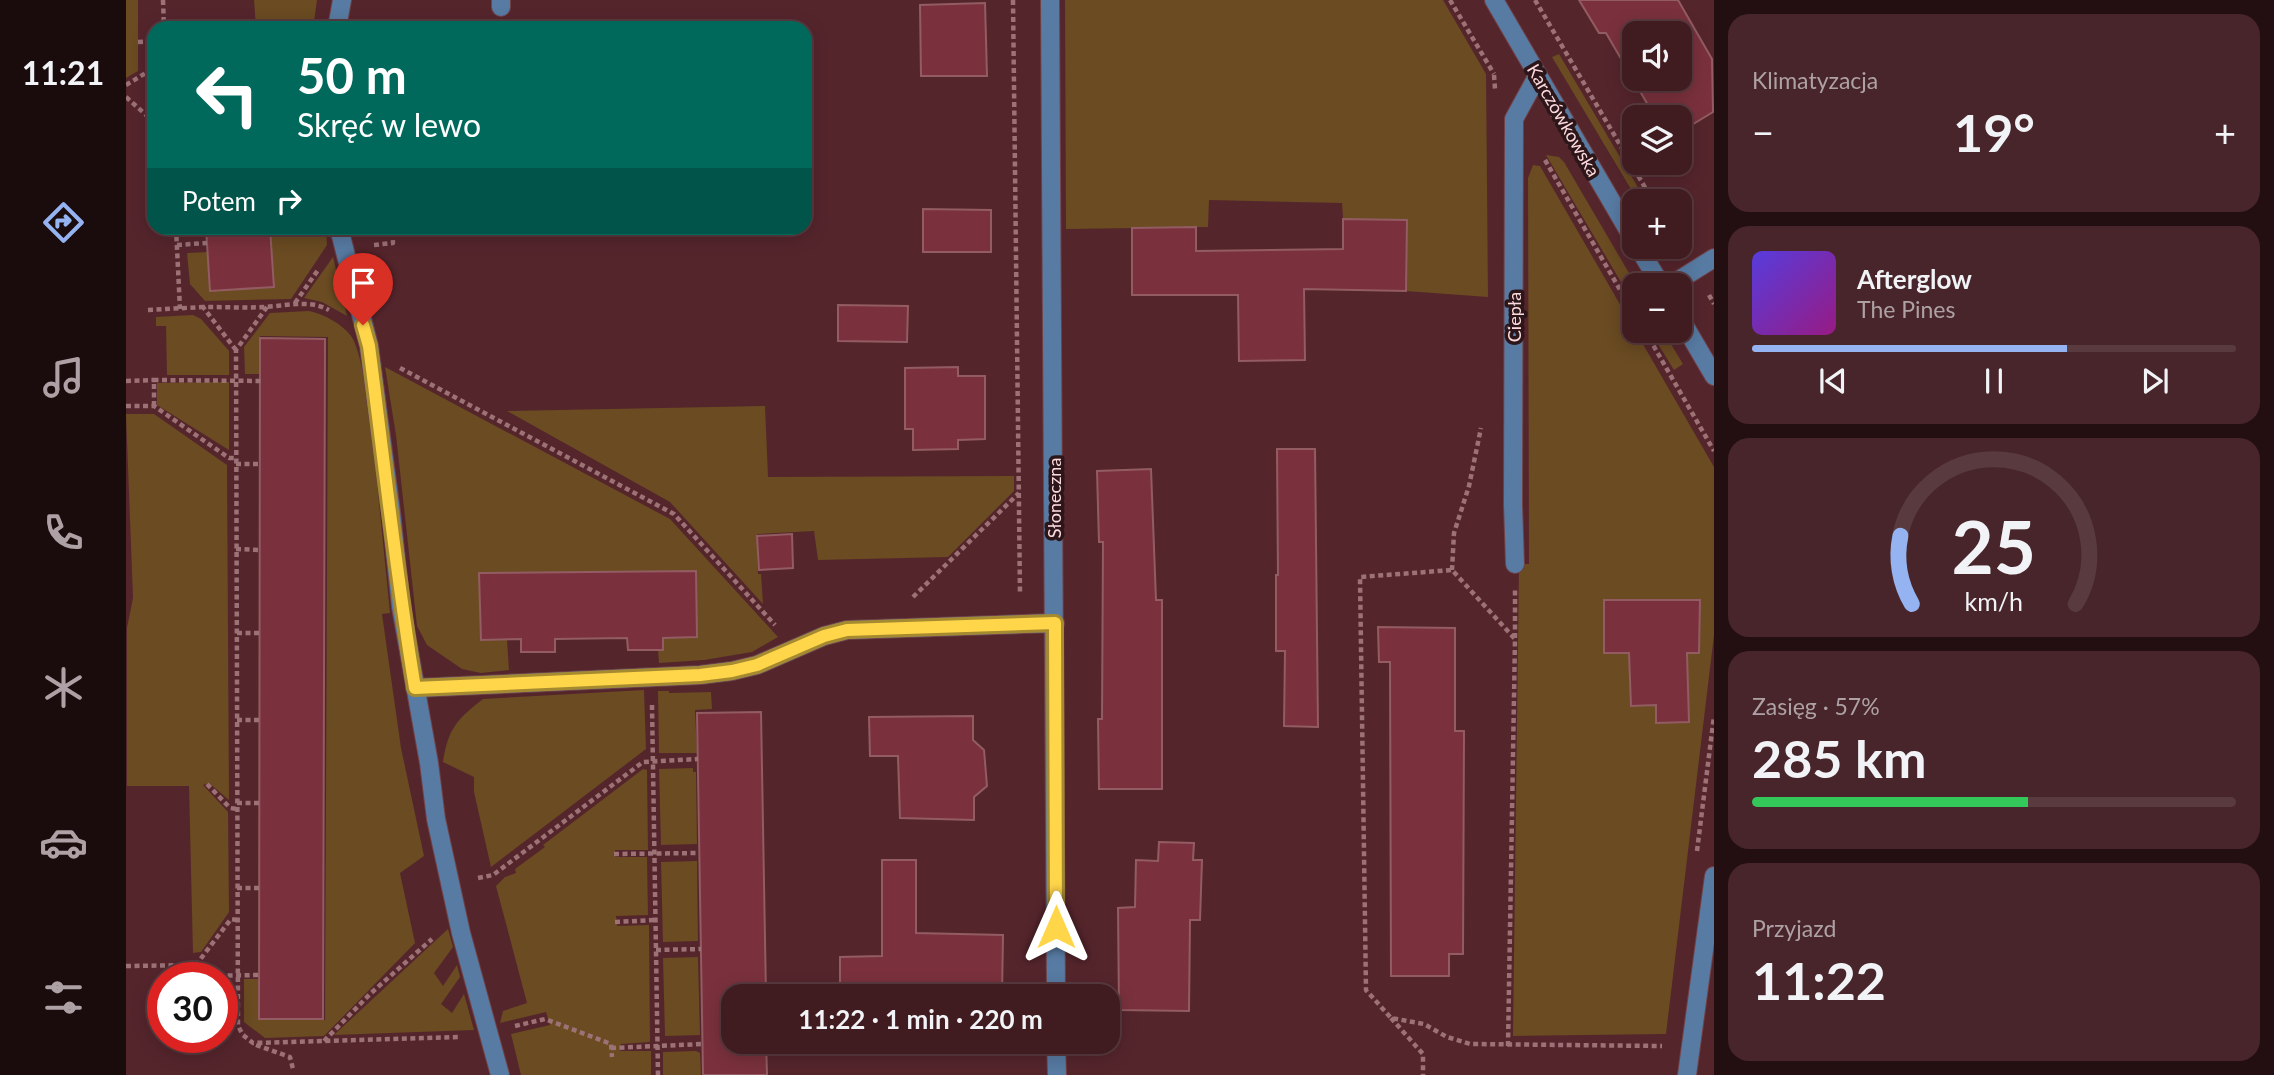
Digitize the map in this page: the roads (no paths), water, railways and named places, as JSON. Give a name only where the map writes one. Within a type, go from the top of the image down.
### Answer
[{"type":"street","points":[[338,21],[342,0]]},
{"type":"street","name":"Słoneczna","points":[[1051,0],[1056,984]]},
{"type":"street","name":"Karczówkowska","points":[[1494,0],[1622,219]]},
{"type":"street","name":"Ciepła","points":[[1515,564],[1514,119],[1538,75]]},
{"type":"street","points":[[341,235],[369,346],[401,607],[429,763],[436,819],[459,923],[500,1075]]},
{"type":"street","points":[[1690,273],[1714,258]]},
{"type":"street","points":[[1692,338],[1714,376]]},
{"type":"street","points":[[415,688],[700,675],[757,665],[824,636],[847,630],[1055,623]]},
{"type":"street","points":[[1687,1075],[1714,876]]},
{"type":"street","points":[[1056,1054],[1057,1075]]}]
